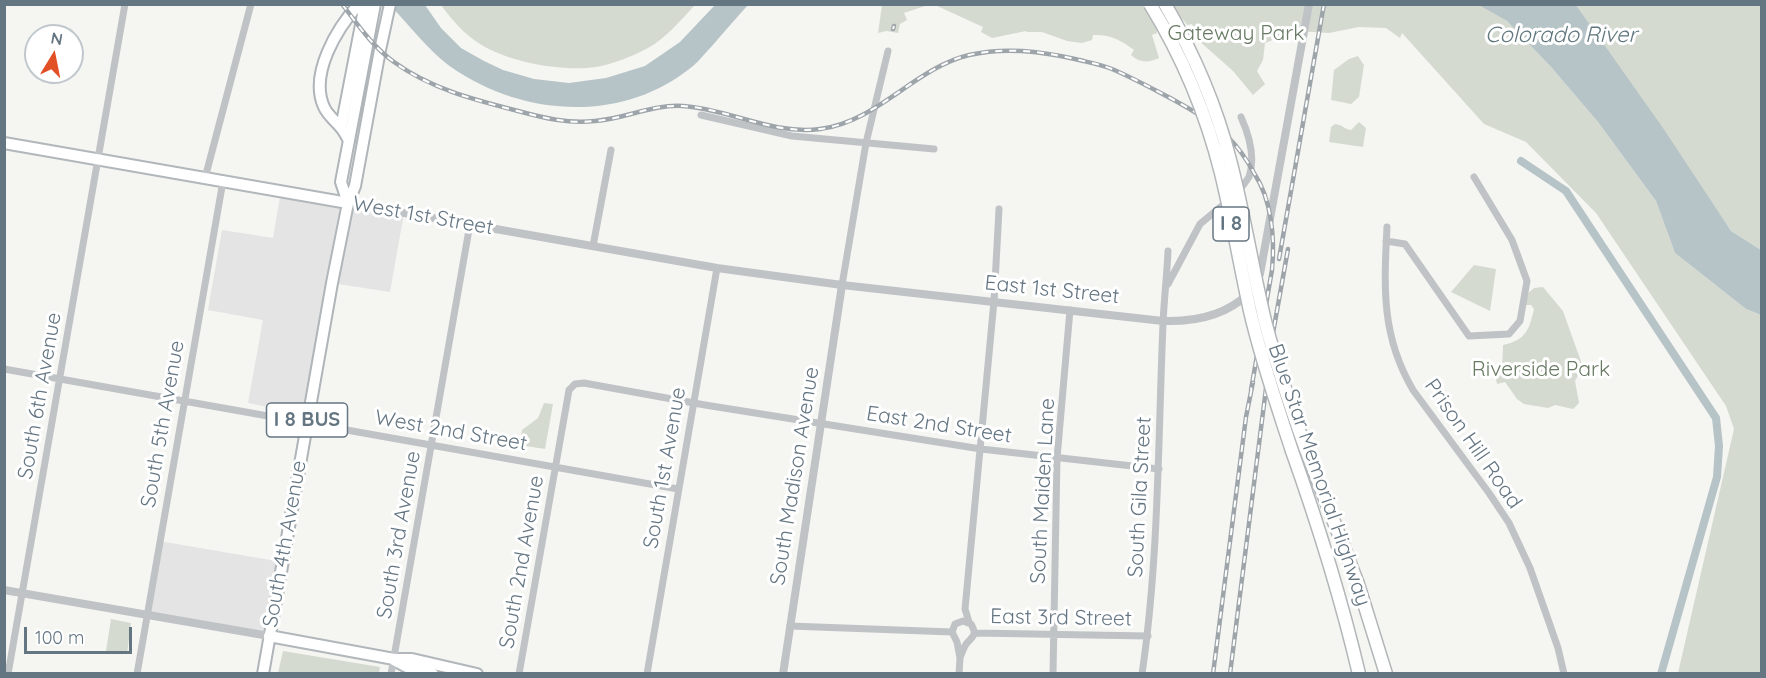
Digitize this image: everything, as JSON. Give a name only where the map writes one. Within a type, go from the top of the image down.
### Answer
[{"type":"highway","name":"Blue Star Memorial Highway","points":[[1150,4],[1177,53],[1204,116],[1221,172],[1263,362],[1319,528],[1338,590],[1359,674]]},
{"type":"highway","name":"Blue Star Memorial Highway","points":[[1165,4],[1197,64],[1219,121],[1230,160],[1266,323],[1283,385],[1358,584],[1386,674]]},
{"type":"main road","points":[[349,141],[326,110],[321,100],[320,89],[328,50],[359,4]]},
{"type":"main road","points":[[341,128],[365,4]]},
{"type":"main road","name":"I 8 BUS","points":[[348,203],[341,182],[375,4]]},
{"type":"main road","name":"I 8 BUS","points":[[348,203],[355,186],[390,5]]},
{"type":"main road","name":"West 1st Street","points":[[4,142],[348,203]]},
{"type":"main road","name":"South 4th Avenue","points":[[263,674],[348,203]]},
{"type":"main road","points":[[269,636],[394,659],[412,659],[477,674]]},
{"type":"main road","points":[[394,659],[407,667],[433,674]]},
{"type":"street","name":"South 6th Avenue","points":[[8,674],[125,4]]},
{"type":"street","points":[[205,178],[251,4]]},
{"type":"street","name":"East 1st Street","points":[[842,285],[1163,321],[1189,321],[1210,316],[1231,307],[1250,292],[1262,268],[1309,4]]},
{"type":"street","points":[[842,285],[866,142],[888,51]]},
{"type":"street","points":[[701,115],[792,136],[934,149]]},
{"type":"street","points":[[1166,289],[1200,224],[1238,192],[1248,178],[1252,158],[1247,132],[1241,117]]},
{"type":"street","points":[[593,246],[611,150]]},
{"type":"street","points":[[1386,241],[1405,244],[1469,336],[1509,334],[1520,321],[1527,281],[1512,240],[1474,177]]},
{"type":"street","name":"South 5th Avenue","points":[[136,674],[223,181]]},
{"type":"street","name":"West 1st Street","points":[[348,203],[717,268],[842,285]]},
{"type":"street","points":[[960,657],[974,633],[965,609],[994,301],[999,209]]},
{"type":"street","name":"South 3rd Avenue","points":[[391,674],[470,225]]},
{"type":"street","name":"Prison Hill Road","points":[[1387,227],[1386,314],[1396,355],[1413,390],[1509,523],[1530,568],[1564,674]]},
{"type":"street","name":"South Gila Street","points":[[1142,674],[1148,636],[1159,469],[1163,321],[1168,251]]},
{"type":"street","name":"South 1st Avenue","points":[[647,674],[717,268]]},
{"type":"street","name":"South Madison Avenue","points":[[783,674],[842,285]]},
{"type":"street","name":"South Maiden Lane","points":[[1053,674],[1057,458],[1070,310]]},
{"type":"street","name":"West 2nd Street","points":[[4,369],[678,489]]},
{"type":"street","name":"South 2nd Avenue","points":[[519,674],[569,390],[575,384],[584,383],[693,403]]},
{"type":"street","points":[[693,403],[822,423]]},
{"type":"street","name":"East 2nd Street","points":[[822,423],[981,449],[1159,469]]},
{"type":"street","points":[[4,590],[269,636]]},
{"type":"street","points":[[959,674],[960,657],[952,632],[965,609]]},
{"type":"street","points":[[957,622],[969,622]]},
{"type":"street","points":[[790,626],[952,632]]},
{"type":"street","name":"East 3rd Street","points":[[974,633],[1148,636]]},
{"type":"street","points":[[957,642],[967,643]]},
{"type":"shaded area","points":[[281,191],[404,213],[390,292],[332,283],[308,415],[248,403],[263,320],[208,310],[222,230],[273,238]]},
{"type":"shaded area","points":[[159,541],[282,562],[269,636],[147,615]]},
{"type":"green space","points":[[882,4],[928,5],[904,13],[907,20],[900,24],[898,33],[886,31],[878,33]]},
{"type":"green space","name":"Gateway Park","points":[[1479,4],[1507,21],[1551,67],[1598,122],[1656,201],[1675,253],[1746,309],[1761,315],[1761,673],[1678,673],[1734,429],[1726,406],[1596,213],[1526,142],[1484,124],[1402,33],[1400,38],[1386,28],[1359,27],[1329,33],[1297,31],[1265,43],[1263,60],[1257,71],[1265,84],[1253,95],[1233,71],[1198,40],[1192,24],[1187,25],[1177,16],[1164,16],[1156,22],[1157,33],[1152,35],[1159,58],[1144,61],[1131,55],[1134,50],[1124,43],[1104,36],[1093,35],[1092,40],[1082,43],[1067,41],[1042,32],[1026,31],[992,38],[981,32],[983,27],[935,5]]},
{"type":"green space","points":[[441,5],[695,5],[667,34],[648,48],[609,64],[567,68],[520,61],[492,50],[474,40]]},
{"type":"green space","points":[[1576,5],[1761,5],[1761,250],[1731,231]]},
{"type":"green space","points":[[1358,56],[1364,65],[1359,97],[1351,104],[1331,100],[1334,70],[1349,59]]},
{"type":"green space","points":[[1359,122],[1366,128],[1363,147],[1329,142],[1331,127],[1335,124],[1351,130]]},
{"type":"green space","points":[[1474,265],[1496,269],[1490,311],[1451,292]]},
{"type":"green space","name":"Riverside Park","points":[[1543,287],[1563,311],[1583,367],[1575,381],[1579,403],[1573,409],[1555,405],[1548,408],[1524,404],[1517,399],[1505,382],[1497,384],[1496,379],[1502,373],[1503,345],[1522,337],[1530,323],[1534,309],[1531,305],[1525,305],[1526,295],[1534,288]]},
{"type":"green space","points":[[544,403],[553,404],[545,449],[519,445],[522,430],[538,418]]},
{"type":"green space","points":[[111,619],[131,623],[127,654],[106,651]]},
{"type":"green space","points":[[283,651],[380,667],[379,673],[278,673]]},
{"type":"water","points":[[390,5],[425,5],[441,28],[461,48],[503,70],[534,79],[569,83],[606,78],[645,66],[680,42],[715,5],[748,5],[696,64],[665,85],[636,98],[605,105],[573,107],[541,104],[509,96],[479,84],[443,61]]},
{"type":"water","name":"Colorado River","points":[[1479,5],[1576,5],[1663,128],[1731,231],[1761,250],[1761,315],[1746,309],[1675,253],[1656,201],[1598,122],[1551,67],[1507,21]]},
{"type":"waterway","points":[[1521,161],[1566,191],[1716,418],[1719,446],[1717,477],[1661,674]]},
{"type":"railway","points":[[342,4],[379,50],[423,80],[486,103],[566,121],[606,120],[660,107],[683,106],[785,128],[820,129],[860,116],[931,71],[969,55],[996,51],[1035,52],[1098,64],[1112,69],[1172,99],[1215,126],[1239,149],[1265,195],[1271,220],[1273,258],[1251,390]]},
{"type":"railway","points":[[1279,259],[1324,4]]},
{"type":"railway","points":[[1230,674],[1273,333],[1288,249]]},
{"type":"railway","points":[[1213,674],[1246,417],[1253,382]]}]
